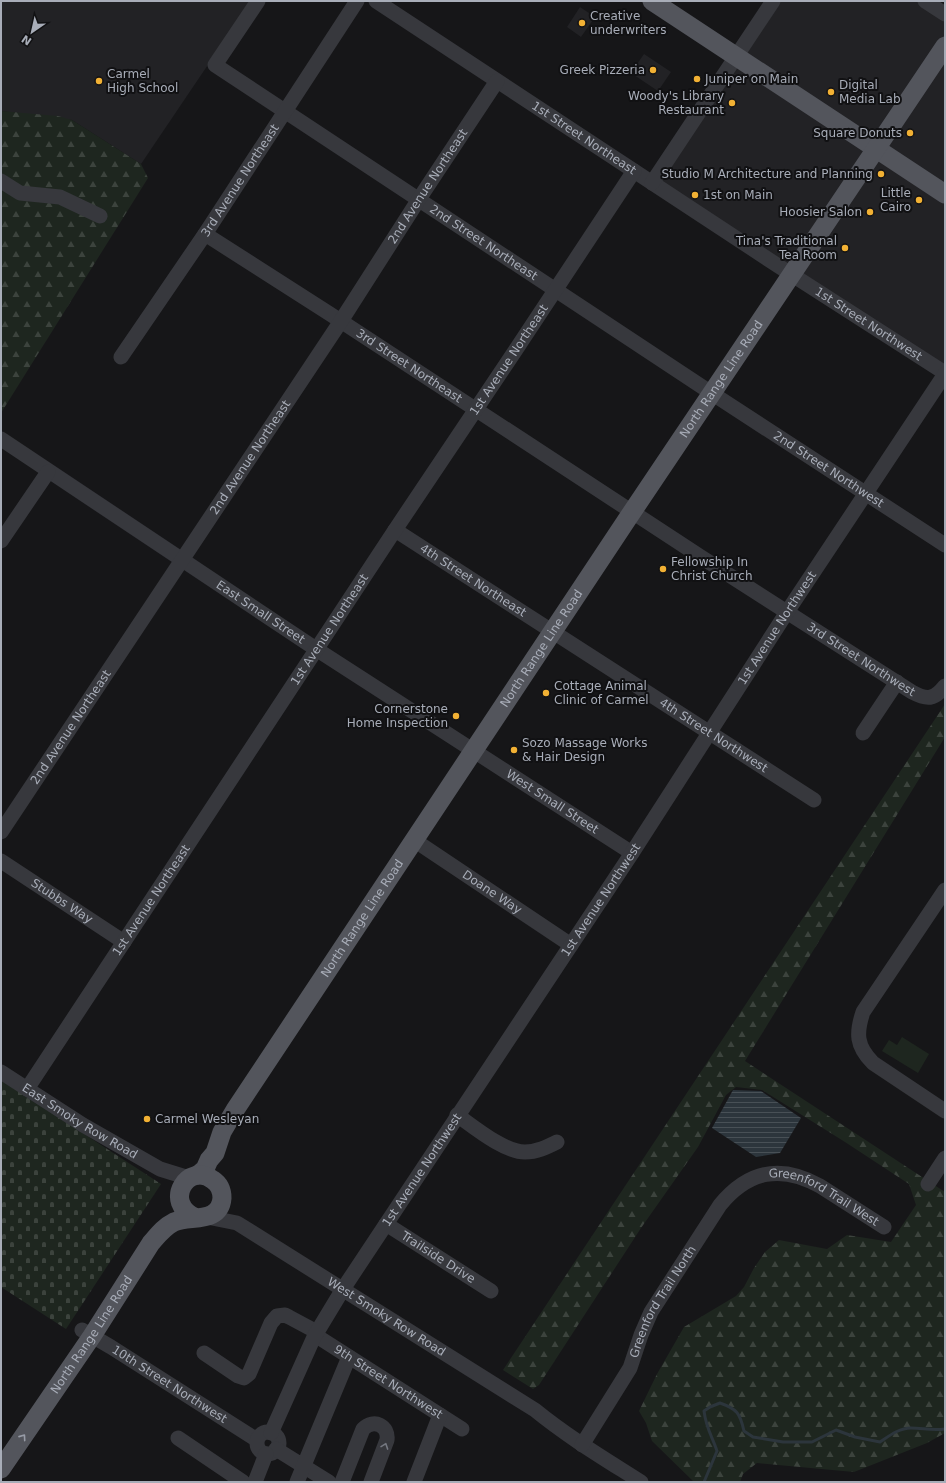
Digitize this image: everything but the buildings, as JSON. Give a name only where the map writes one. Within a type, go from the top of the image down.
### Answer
[{"type":"main road","points":[[652,1],[945,194]]},
{"type":"main road","name":"North Range Line Road","points":[[1,1469],[87,1333],[144,1238],[150,1230],[173,1209],[186,1186],[205,1169],[209,1160],[215,1153],[222,1132],[235,1110],[632,512],[713,394],[875,148],[945,46]]},
{"type":"main road","name":"North Range Line Road","points":[[215,1153],[218,1160],[220,1190]]},
{"type":"main road","points":[[209,1177],[220,1190],[221,1202],[216,1211],[201,1218],[186,1213],[183,1209],[186,1186],[209,1177]]},
{"type":"main road","name":"North Range Line Road","points":[[1,1446],[87,1333],[151,1243],[162,1230],[173,1223],[201,1218]]},
{"type":"street","name":"2nd Street Northeast","points":[[258,1],[215,65],[713,394]]},
{"type":"street","name":"3rd Avenue Northeast","points":[[121,357],[205,234],[357,1]]},
{"type":"street","name":"1st Street Northeast","points":[[376,1],[792,274]]},
{"type":"street","points":[[652,183],[773,1]]},
{"type":"street","points":[[925,1],[945,14]]},
{"type":"street","name":"2nd Avenue Northeast","points":[[1,832],[181,559],[341,321],[497,81]]},
{"type":"street","name":"1st Avenue Northeast","points":[[27,1089],[316,649],[634,171]]},
{"type":"street","points":[[1,181],[20,193],[60,197],[100,216]]},
{"type":"street","name":"3rd Street Northeast","points":[[205,234],[341,321],[632,512]]},
{"type":"street","name":"1st Street Northwest","points":[[792,274],[945,374]]},
{"type":"street","name":"1st Avenue Northwest","points":[[271,1433],[316,1334],[343,1288],[632,853],[787,612],[945,374]]},
{"type":"street","name":"2nd Street Northwest","points":[[713,394],[945,545]]},
{"type":"street","name":"East Small Street","points":[[1,439],[48,472],[115,514],[316,649],[473,751]]},
{"type":"street","points":[[1,541],[48,472]]},
{"type":"street","name":"3rd Street Northwest","points":[[632,512],[921,696],[931,697],[940,693],[945,686]]},
{"type":"street","name":"4th Street Northeast","points":[[395,530],[553,631]]},
{"type":"street","name":"4th Street Northwest","points":[[553,631],[814,800]]},
{"type":"street","points":[[863,732],[897,682]]},
{"type":"street","name":"West Small Street","points":[[473,751],[632,853]]},
{"type":"street","name":"Doane Way","points":[[414,840],[571,945]]},
{"type":"street","name":"Stubbs Way","points":[[1,860],[124,942]]},
{"type":"street","points":[[945,890],[863,1012],[858,1030],[858,1039],[866,1057],[873,1063],[945,1111]]},
{"type":"street","name":"East Smoky Row Road","points":[[1,1072],[83,1125],[160,1169],[186,1186]]},
{"type":"street","points":[[457,1116],[500,1144],[516,1151],[524,1152],[542,1150],[557,1142]]},
{"type":"street","points":[[928,1184],[945,1158]]},
{"type":"street","name":"Greenford Trail West","points":[[762,1175],[783,1173],[792,1174],[810,1180],[884,1227]]},
{"type":"street","name":"Greenford Trail North","points":[[584,1441],[630,1368],[641,1335],[651,1312],[720,1205],[741,1184],[762,1175]]},
{"type":"street","name":"West Smoky Row Road","points":[[220,1190],[237,1223]]},
{"type":"street","name":"West Smoky Row Road","points":[[201,1218],[237,1223],[343,1288],[535,1410],[557,1428],[584,1441],[654,1482]]},
{"type":"street","name":"Trailside Drive","points":[[386,1224],[490,1291]]},
{"type":"street","name":"9th Street Northwest","points":[[204,1353],[238,1376],[244,1378],[249,1374],[271,1322],[277,1316],[285,1315],[462,1429]]},
{"type":"street","name":"10th Street Northwest","points":[[87,1333],[257,1440]]},
{"type":"street","points":[[297,1482],[350,1357]]},
{"type":"street","points":[[414,1482],[440,1415]]},
{"type":"street","points":[[342,1482],[363,1429],[369,1424],[376,1424],[384,1428],[388,1436],[371,1482]]},
{"type":"street","points":[[255,1482],[271,1451],[278,1440],[271,1433],[262,1434],[257,1440],[259,1449],[271,1451],[304,1466],[329,1482]]},
{"type":"street","points":[[178,1438],[243,1482]]},
{"type":"street","name":"West Smoky Row Road","points":[[584,1441],[641,1482]]},
{"type":"shaded area","name":"Carmel High School","points":[[1,1],[251,1],[141,164],[72,120],[1,111]]},
{"type":"shaded area","points":[[778,1],[922,1],[945,16],[945,367],[660,182]]},
{"type":"shaded area","points":[[580,7],[595,17],[581,37],[567,27]]},
{"type":"shaded area","points":[[644,54],[671,72],[658,91],[631,73]]},
{"type":"shaded area","points":[[733,1090],[761,1091],[801,1118],[780,1153],[756,1157],[712,1128]]},
{"type":"green space","points":[[1,111],[58,116],[72,120],[141,164],[148,178],[1,413]]},
{"type":"green space","points":[[945,704],[945,737],[745,1061],[945,1192],[945,1433],[927,1443],[854,1472],[757,1463],[743,1474],[740,1482],[694,1482],[652,1441],[646,1423],[639,1411],[657,1374],[684,1327],[736,1296],[744,1287],[754,1268],[765,1252],[779,1240],[827,1249],[847,1235],[891,1242],[916,1205],[909,1184],[762,1090],[736,1087],[726,1095],[698,1147],[641,1228],[539,1385],[533,1389],[503,1370]]},
{"type":"green space","points":[[902,1037],[929,1054],[918,1073],[882,1051],[889,1040],[897,1045]]},
{"type":"green space","points":[[1,1080],[161,1184],[66,1329],[1,1287]]},
{"type":"waterway","points":[[704,1482],[717,1451],[704,1411],[720,1403],[737,1412],[744,1431],[753,1437],[783,1442],[812,1442],[836,1430],[855,1437],[880,1442],[902,1429],[945,1429]]},
{"type":"place","name":"Creative underwriters","points":[[582,23]]},
{"type":"place","name":"Greek Pizzeria","points":[[653,70]]},
{"type":"place","name":"Juniper on Main","points":[[697,79]]},
{"type":"place","name":"Carmel High School","points":[[99,81]]},
{"type":"place","name":"Digital Media Lab","points":[[831,92]]},
{"type":"place","name":"Woody's Library Restaurant","points":[[732,103]]},
{"type":"place","name":"Square Donuts","points":[[910,133]]},
{"type":"place","name":"Studio M Architecture and Planning","points":[[881,174]]},
{"type":"place","name":"1st on Main","points":[[695,195]]},
{"type":"place","name":"Little Cairo","points":[[919,200]]},
{"type":"place","name":"Hoosier Salon","points":[[870,212]]},
{"type":"place","name":"Tina's Traditional Tea Room","points":[[845,248]]},
{"type":"place","name":"Fellowship In Christ Church","points":[[663,569]]},
{"type":"place","name":"Cottage Animal Clinic of Carmel","points":[[546,693]]},
{"type":"place","name":"Cornerstone Home Inspection","points":[[456,716]]},
{"type":"place","name":"Sozo Massage Works & Hair Design","points":[[514,750]]},
{"type":"place","name":"Carmel Wesleyan","points":[[147,1119]]}]
